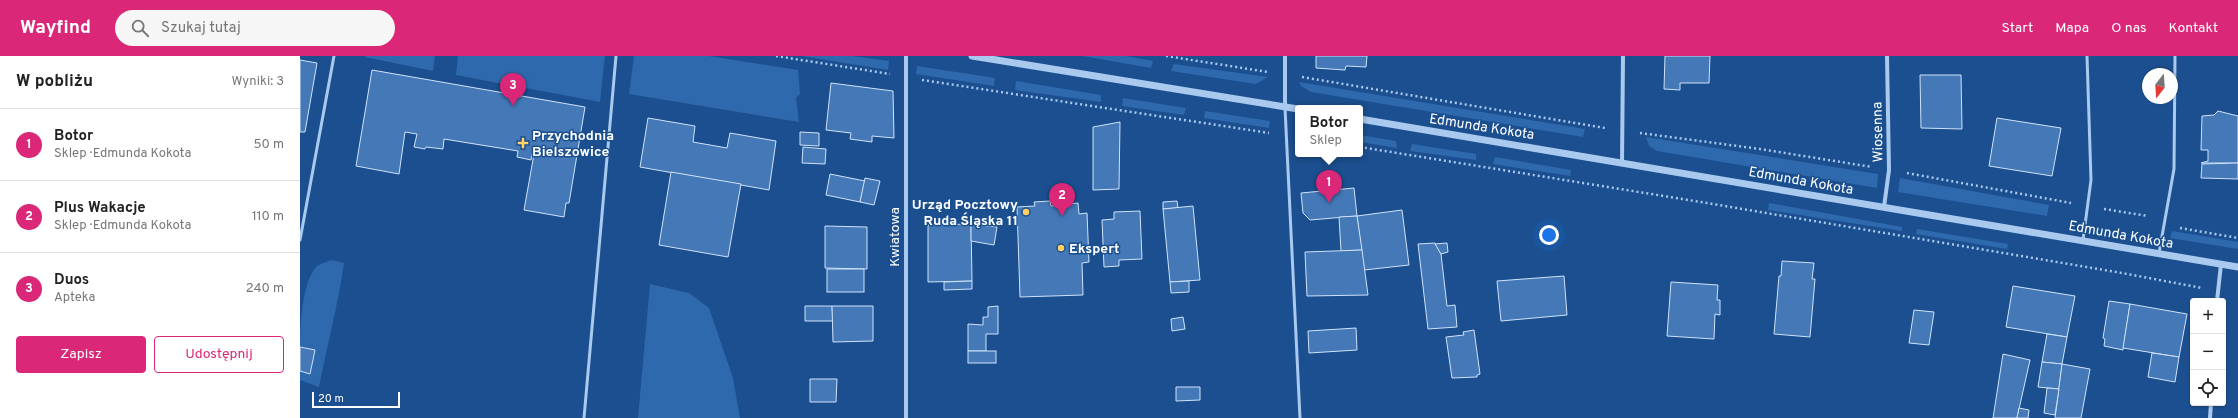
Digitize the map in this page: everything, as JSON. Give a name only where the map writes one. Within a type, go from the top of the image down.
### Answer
[{"type":"street","name":"Kwiatowa","points":[[906,56],[906,418]]},
{"type":"street","points":[[972,56],[1295,109]]},
{"type":"street","points":[[1284,56],[1285,107]]},
{"type":"street","points":[[1622,163],[1623,56]]},
{"type":"street","name":"Wiosenna","points":[[1884,207],[1888,170],[1887,56]]},
{"type":"street","name":"Edmunda Kokota","points":[[1363,120],[2238,267]]},
{"type":"street","points":[[2217,298],[2221,264]]},
{"type":"street","points":[[2210,418],[2211,406]]},
{"type":"lane","points":[[300,240],[334,56]]},
{"type":"lane","points":[[584,418],[616,56]]},
{"type":"lane","points":[[2083,241],[2091,180],[2087,56]]},
{"type":"lane","points":[[2159,254],[2174,169],[2175,56]]},
{"type":"lane","points":[[1285,107],[1300,418]]},
{"type":"path","points":[[776,56],[1287,136]]},
{"type":"path","points":[[1166,56],[1623,130],[1760,149],[1888,170],[2153,217],[2163,225],[2238,238]]},
{"type":"path","points":[[1363,147],[2122,272],[2217,291]]},
{"type":"shaded area","points":[[435,56],[433,71],[365,57]]},
{"type":"shaded area","points":[[458,56],[605,56],[600,102],[456,75]]},
{"type":"shaded area","points":[[634,56],[709,56],[798,70],[800,94],[796,98],[799,122],[629,94]]},
{"type":"shaded area","points":[[802,56],[852,56],[889,61],[888,70]]},
{"type":"shaded area","points":[[1083,56],[1126,56],[1153,61],[1151,68]]},
{"type":"shaded area","points":[[1174,64],[1268,77],[1256,84],[1171,71]]},
{"type":"shaded area","points":[[917,66],[995,78],[994,86],[916,74]]},
{"type":"shaded area","points":[[1016,81],[1101,95],[1101,102],[1015,90]]},
{"type":"shaded area","points":[[1299,82],[1585,129],[1583,137],[1311,92],[1301,86]]},
{"type":"shaded area","points":[[1123,98],[1186,108],[1184,115],[1122,106]]},
{"type":"shaded area","points":[[1205,111],[1270,121],[1269,128],[1204,118]]},
{"type":"shaded area","points":[[1363,136],[1396,141],[1397,148],[1363,142]]},
{"type":"shaded area","points":[[1646,137],[1878,174],[1877,188],[1657,151],[1649,146]]},
{"type":"shaded area","points":[[1412,144],[1476,154],[1476,160],[1410,151]]},
{"type":"shaded area","points":[[1495,157],[1571,170],[1570,176],[1493,164]]},
{"type":"shaded area","points":[[1900,178],[2049,205],[2047,216],[1898,192]]},
{"type":"shaded area","points":[[1769,203],[1902,227],[1902,231],[1768,210]]},
{"type":"shaded area","points":[[1917,229],[2008,244],[2007,249],[1916,234]]},
{"type":"shaded area","points":[[2172,231],[2238,242],[2238,249],[2170,238]]},
{"type":"shaded area","points":[[331,260],[344,263],[336,310],[319,387],[300,380],[300,371],[310,374],[315,350],[300,347],[301,316],[305,293],[312,273],[317,266]]},
{"type":"shaded area","points":[[650,284],[689,293],[709,308],[733,378],[740,418],[638,418]]},
{"type":"building","points":[[1316,56],[1367,56],[1366,67],[1346,66],[1345,70],[1316,68]]},
{"type":"building","points":[[1665,56],[1710,56],[1709,83],[1680,83],[1680,90],[1664,89]]},
{"type":"building","points":[[300,60],[317,63],[305,132],[300,132]]},
{"type":"building","name":"Przychodnia Bielszowice","points":[[372,70],[585,107],[569,203],[566,203],[564,217],[524,210],[534,154],[532,154],[531,160],[517,157],[518,151],[444,139],[443,149],[426,147],[425,149],[414,147],[417,134],[405,132],[399,174],[356,166]]},
{"type":"building","points":[[1920,75],[1961,75],[1962,129],[1921,128]]},
{"type":"building","points":[[831,83],[893,91],[894,138],[872,136],[872,142],[850,139],[851,133],[826,130]]},
{"type":"building","points":[[2218,111],[2238,116],[2238,163],[2201,163],[2208,161],[2208,150],[2201,150],[2202,116],[2214,115]]},
{"type":"building","points":[[648,118],[695,126],[693,142],[727,148],[730,133],[776,141],[769,190],[640,167]]},
{"type":"building","points":[[1997,118],[2061,128],[2052,176],[1989,166]]},
{"type":"building","points":[[1120,122],[1119,189],[1093,190],[1093,127]]},
{"type":"building","points":[[800,132],[819,133],[819,146],[800,145]]},
{"type":"building","points":[[803,147],[826,149],[825,164],[802,163]]},
{"type":"building","points":[[2238,163],[2238,179],[2201,178],[2202,164]]},
{"type":"building","points":[[671,172],[741,184],[728,257],[659,245]]},
{"type":"building","points":[[830,174],[865,181],[860,202],[826,195]]},
{"type":"building","points":[[865,178],[880,181],[874,205],[860,202]]},
{"type":"building","points":[[1354,188],[1357,216],[1310,220],[1303,213],[1301,193]]},
{"type":"building","points":[[1050,201],[1051,206],[1078,203],[1079,214],[1087,213],[1089,262],[1082,263],[1083,295],[1020,297],[1017,207],[1035,206],[1034,202]]},
{"type":"building","points":[[1177,201],[1178,208],[1163,209],[1163,202]]},
{"type":"building","points":[[1193,206],[1200,280],[1170,282],[1163,209]]},
{"type":"building","points":[[1402,210],[1409,265],[1364,270],[1357,216]]},
{"type":"building","points":[[1140,211],[1142,259],[1119,260],[1119,266],[1104,267],[1102,220],[1114,219],[1114,212]]},
{"type":"building","points":[[1357,216],[1362,250],[1341,251],[1339,217]]},
{"type":"building","points":[[971,224],[972,281],[928,282],[928,225]]},
{"type":"building","points":[[971,224],[997,227],[994,245],[971,241]]},
{"type":"building","points":[[825,226],[867,227],[867,269],[825,268]]},
{"type":"building","points":[[1435,243],[1441,254],[1447,306],[1455,305],[1457,327],[1428,329],[1418,244]]},
{"type":"building","points":[[1447,243],[1448,252],[1441,254],[1435,244]]},
{"type":"building","points":[[1362,250],[1368,295],[1307,296],[1305,252]]},
{"type":"building","points":[[1782,261],[1814,263],[1812,279],[1815,279],[1810,337],[1774,334],[1779,276],[1781,276]]},
{"type":"building","points":[[827,269],[864,269],[864,292],[827,292]]},
{"type":"building","points":[[1564,276],[1567,315],[1501,321],[1497,281]]},
{"type":"building","points":[[972,281],[972,289],[944,290],[944,282]]},
{"type":"building","points":[[1189,281],[1189,292],[1171,293],[1170,282]]},
{"type":"building","points":[[1671,282],[1718,285],[1717,300],[1720,300],[1720,315],[1715,314],[1714,339],[1667,336]]},
{"type":"building","points":[[2013,286],[2075,296],[2067,337],[2006,327]]},
{"type":"building","points":[[2109,301],[2130,304],[2123,350],[2104,346],[2105,339],[2103,338]]},
{"type":"building","points":[[2130,304],[2187,314],[2179,357],[2123,348]]},
{"type":"building","points":[[805,306],[832,306],[833,321],[805,321]]},
{"type":"building","points":[[832,306],[873,306],[873,341],[833,342]]},
{"type":"building","points":[[998,306],[998,334],[986,334],[986,351],[968,351],[968,324],[983,325],[983,317],[988,317],[988,307]]},
{"type":"building","points":[[1914,310],[1934,312],[1929,345],[1909,343]]},
{"type":"building","points":[[1183,317],[1185,329],[1172,331],[1171,319]]},
{"type":"building","points":[[1356,328],[1357,350],[1309,353],[1308,331]]},
{"type":"building","points":[[1474,330],[1480,374],[1477,375],[1477,377],[1452,378],[1446,337],[1464,335],[1463,332]]},
{"type":"building","points":[[2047,334],[2067,337],[2062,364],[2042,362]]},
{"type":"building","points":[[300,347],[315,350],[310,374],[300,371]]},
{"type":"building","points":[[968,351],[996,351],[996,363],[968,363]]},
{"type":"building","points":[[2152,353],[2179,357],[2175,382],[2148,377]]},
{"type":"building","points":[[2003,354],[2030,360],[2017,418],[1993,418]]},
{"type":"building","points":[[2042,362],[2062,364],[2059,389],[2038,387]]},
{"type":"building","points":[[2062,364],[2090,369],[2081,418],[2055,418]]},
{"type":"building","points":[[810,379],[837,379],[836,402],[810,402]]},
{"type":"building","points":[[1176,387],[1200,387],[1200,400],[1176,401]]},
{"type":"building","points":[[2047,388],[2059,389],[2055,415],[2044,413]]},
{"type":"building","points":[[2019,408],[2029,410],[2028,418],[2017,418]]},
{"type":"place","name":"Duos","points":[[513,106]]},
{"type":"place","name":"Przychodnia Bielszowice","points":[[523,143]]},
{"type":"place","name":"Botor","points":[[1329,203]]},
{"type":"place","name":"Urząd Pocztowy Ruda Śląska 11","points":[[1026,212]]},
{"type":"place","name":"Plus Wakacje","points":[[1062,216]]},
{"type":"place","name":"Ekspert","points":[[1061,248]]}]
